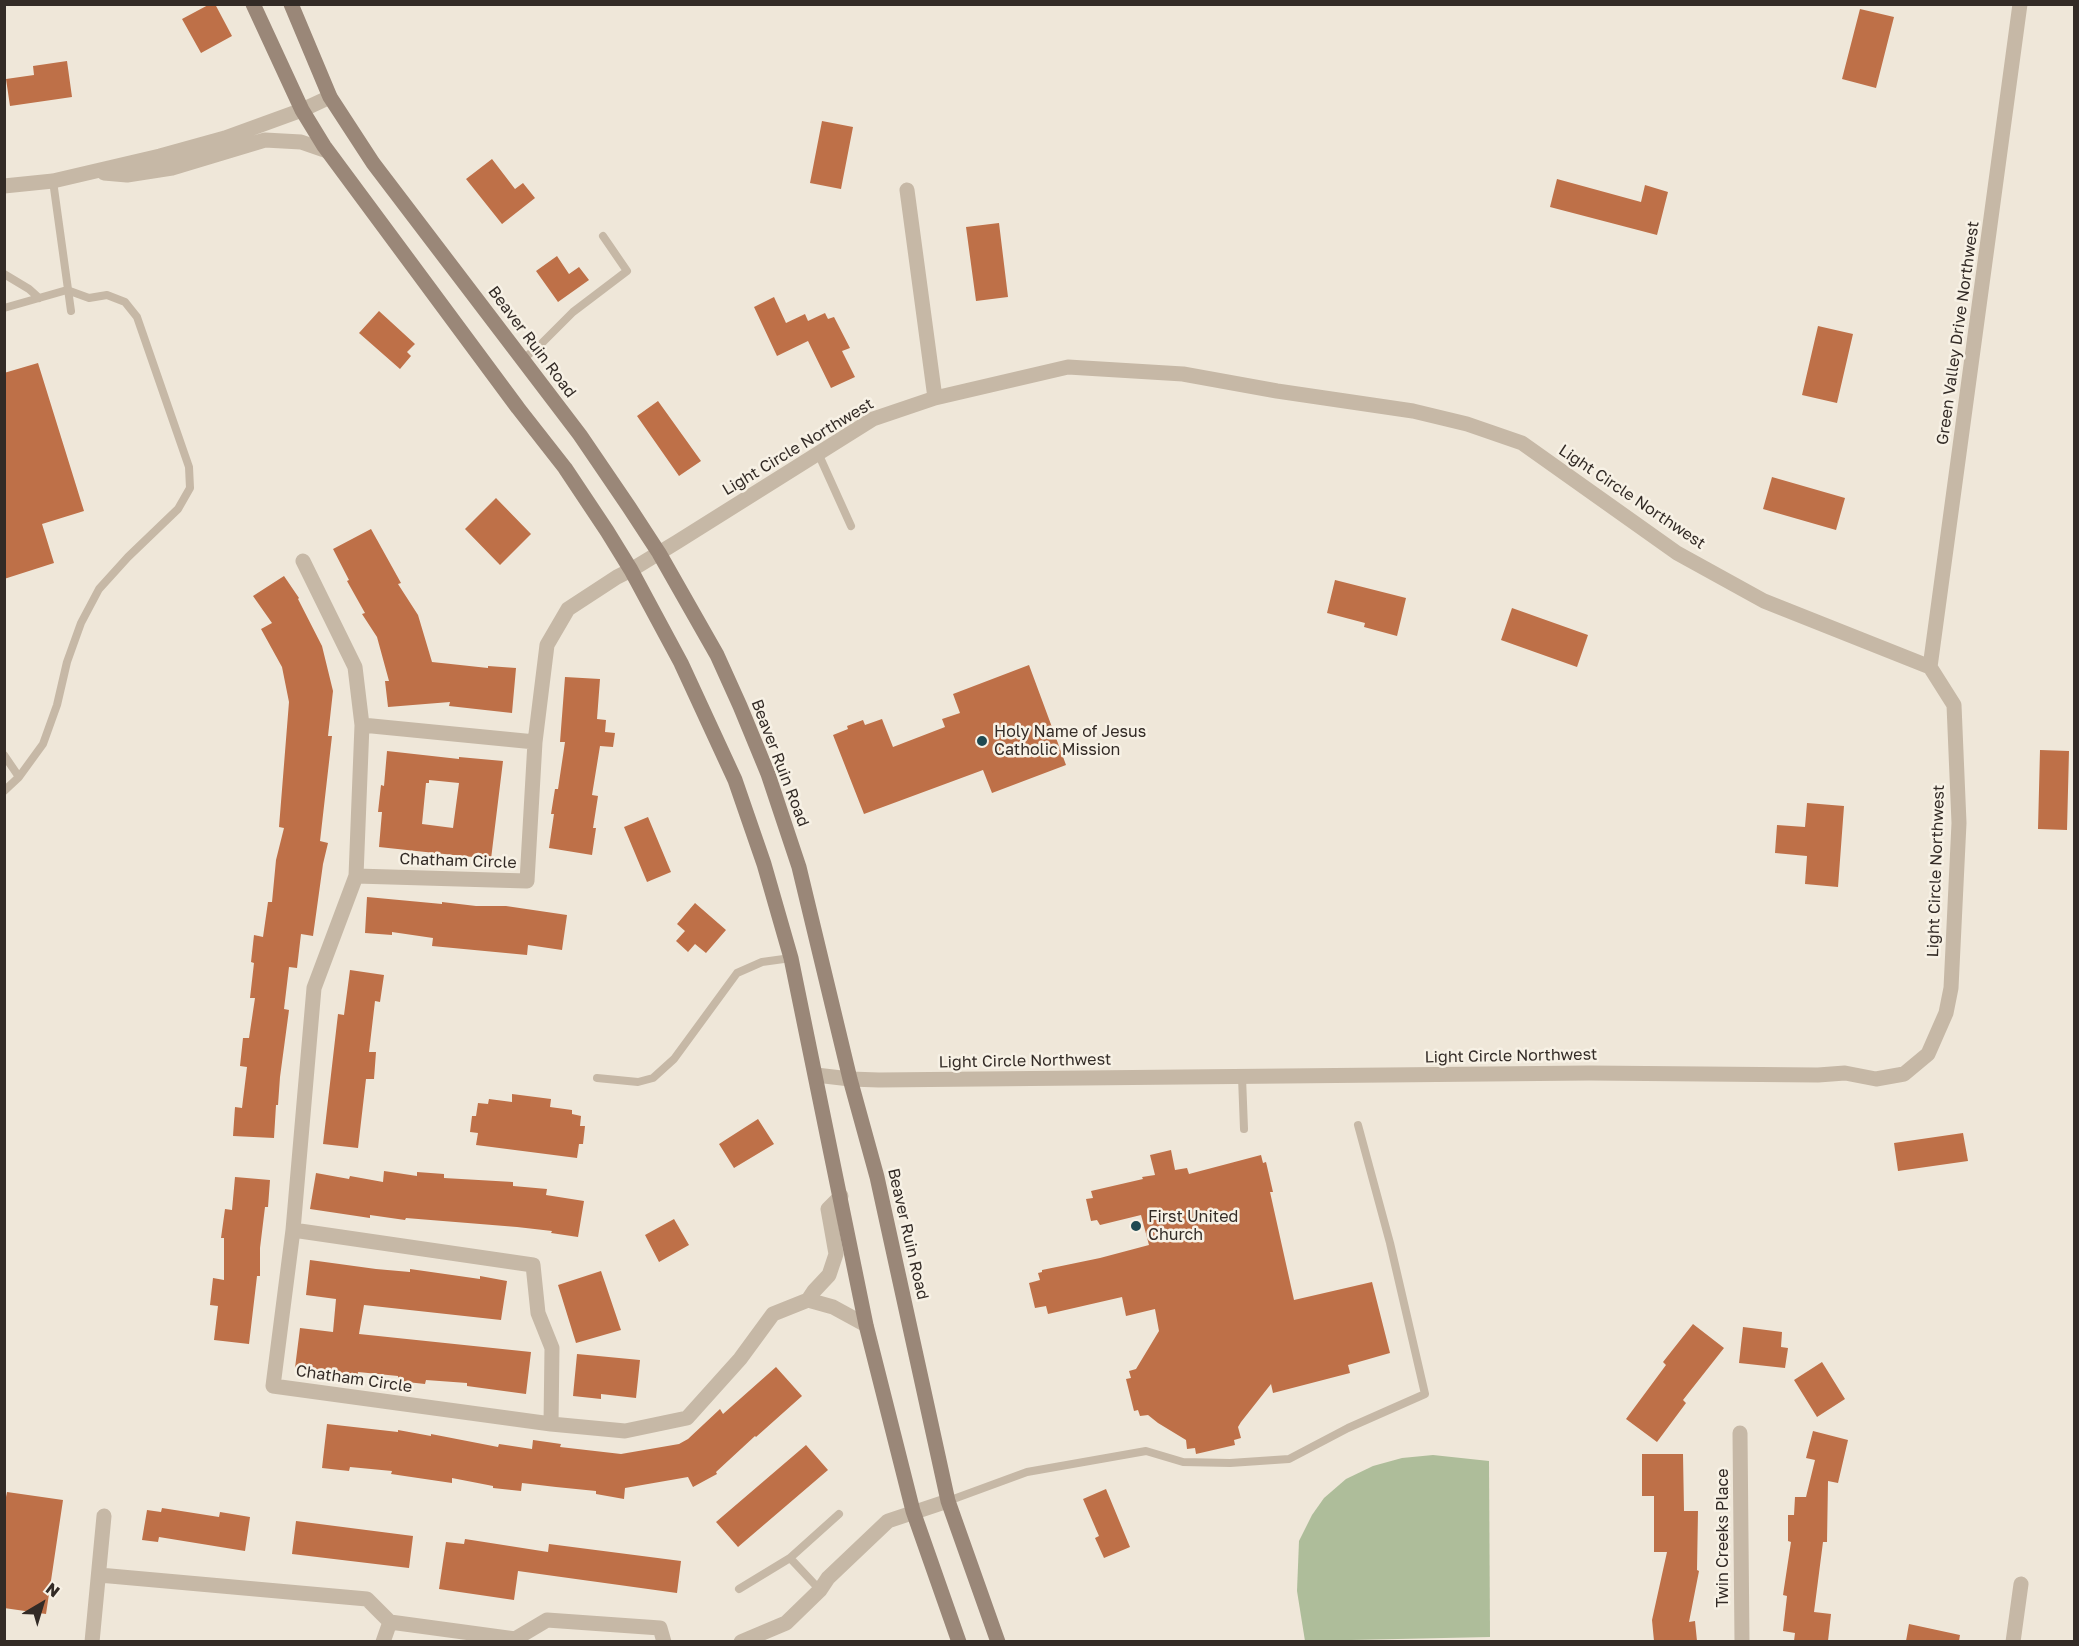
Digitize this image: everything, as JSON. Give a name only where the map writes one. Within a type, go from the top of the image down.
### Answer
[{"type":"main road","points":[[253,4],[302,110],[327,151],[565,468],[631,570],[681,663],[735,780],[764,864],[791,958],[866,1325],[913,1511],[959,1641]]},
{"type":"main road","name":"Beaver Ruin Road","points":[[291,4],[330,97],[373,163],[580,435],[659,553],[717,655],[768,774],[799,867],[850,1080],[877,1177],[948,1501],[998,1641]]},
{"type":"street","name":"Green Valley Drive Northwest","points":[[1930,667],[2020,4]]},
{"type":"street","points":[[4,186],[53,181],[225,138],[302,110],[330,97]]},
{"type":"street","points":[[89,172],[127,175],[172,168],[265,140],[301,142],[327,151]]},
{"type":"street","points":[[907,190],[935,398]]},
{"type":"street","name":"Light Circle Northwest","points":[[631,570],[873,419],[935,398],[1068,367],[1183,374],[1277,391],[1413,411],[1467,424],[1522,443],[1677,553],[1764,601],[1930,667],[1954,705],[1959,823],[1951,988],[1946,1013],[1928,1054],[1904,1074],[1876,1079],[1845,1073],[1818,1076],[1589,1073],[850,1080],[816,1075]]},
{"type":"street","name":"Chatham Circle","points":[[303,561],[355,667],[362,725],[356,876],[314,988],[293,1230],[273,1386],[551,1424],[625,1431],[687,1418],[740,1359],[773,1314],[808,1300]]},
{"type":"street","name":"Chatham Circle","points":[[356,876],[527,881],[535,742],[547,645],[568,609],[631,570]]},
{"type":"street","points":[[362,725],[535,742]]},
{"type":"street","points":[[841,1196],[828,1209],[836,1254],[829,1275],[808,1300],[833,1307],[866,1325]]},
{"type":"street","points":[[293,1230],[533,1265],[538,1313],[552,1348],[551,1424]]},
{"type":"street","name":"Twin Creeks Place","points":[[1740,1433],[1742,1641]]},
{"type":"street","points":[[741,1641],[786,1623],[820,1590],[828,1578],[888,1521],[948,1501]]},
{"type":"street","points":[[92,1641],[105,1516]]},
{"type":"street","points":[[99,1575],[368,1599],[390,1622],[515,1639],[547,1620],[660,1628],[664,1641]]},
{"type":"street","points":[[2013,1641],[2022,1584]]},
{"type":"street","points":[[383,1641],[390,1622]]},
{"type":"lane","points":[[53,181],[71,311]]},
{"type":"lane","points":[[523,359],[573,312],[627,271],[603,236]]},
{"type":"lane","points":[[4,274],[39,298]]},
{"type":"lane","points":[[4,308],[67,290],[89,298],[107,295],[125,302],[137,317],[189,467],[190,488],[178,509],[128,557],[99,589],[67,662],[57,705],[43,744],[20,777],[4,791]]},
{"type":"lane","points":[[818,453],[851,526]]},
{"type":"lane","points":[[4,755],[20,777]]},
{"type":"lane","points":[[597,1078],[638,1082],[653,1078],[674,1059],[737,973],[762,962],[791,958]]},
{"type":"lane","points":[[1242,1077],[1245,1129]]},
{"type":"lane","points":[[948,1501],[1027,1472],[1146,1451],[1183,1462],[1230,1463],[1289,1459],[1348,1428],[1425,1394],[1390,1244],[1358,1125]]},
{"type":"lane","points":[[740,1589],[789,1558],[839,1514]]},
{"type":"lane","points":[[789,1558],[820,1590]]},
{"type":"green space","points":[[1433,1455],[1489,1461],[1490,1637],[1305,1641],[1297,1591],[1299,1541],[1312,1515],[1324,1498],[1346,1479],[1373,1466],[1402,1458]]},
{"type":"building","points":[[210,4],[215,4],[232,36],[201,53],[182,19]]},
{"type":"building","points":[[1860,9],[1894,17],[1876,88],[1842,79]]},
{"type":"building","points":[[67,61],[72,97],[10,106],[6,79],[34,75],[33,66]]},
{"type":"building","points":[[822,121],[853,127],[841,189],[810,183]]},
{"type":"building","points":[[492,159],[515,189],[523,183],[535,198],[502,224],[466,179]]},
{"type":"building","points":[[1557,179],[1641,202],[1645,185],[1668,192],[1657,235],[1550,207]]},
{"type":"building","points":[[999,223],[1008,297],[976,301],[966,227]]},
{"type":"building","points":[[557,256],[569,274],[579,267],[589,280],[558,302],[536,271]]},
{"type":"building","points":[[774,297],[786,323],[805,314],[808,321],[825,313],[828,319],[834,317],[850,348],[842,351],[855,377],[831,388],[808,341],[777,356],[754,307]]},
{"type":"building","points":[[379,311],[415,344],[407,352],[411,356],[400,369],[359,333]]},
{"type":"building","points":[[1818,326],[1853,334],[1837,403],[1802,395]]},
{"type":"building","points":[[38,363],[84,511],[42,524],[54,563],[4,579],[4,373]]},
{"type":"building","points":[[658,401],[701,461],[679,476],[637,416]]},
{"type":"building","points":[[1772,477],[1845,498],[1836,530],[1763,509]]},
{"type":"building","points":[[496,498],[531,534],[500,565],[465,529]]},
{"type":"building","points":[[371,529],[401,583],[398,584],[418,615],[432,662],[488,668],[488,666],[516,668],[512,713],[449,706],[450,702],[388,707],[385,681],[389,681],[377,637],[362,614],[365,613],[333,549]]},
{"type":"building","points":[[284,576],[299,598],[322,646],[333,691],[328,736],[332,736],[320,841],[328,843],[313,936],[301,934],[297,968],[289,967],[284,1009],[289,1010],[278,1105],[276,1105],[274,1138],[233,1136],[235,1107],[242,1108],[247,1067],[240,1066],[243,1038],[249,1038],[255,998],[250,998],[254,935],[263,937],[268,902],[272,902],[276,860],[284,828],[279,827],[289,702],[282,667],[261,629],[272,623],[253,596]]},
{"type":"building","points":[[1335,580],[1406,598],[1397,636],[1364,627],[1365,623],[1327,613]]},
{"type":"building","points":[[1512,608],[1588,635],[1577,667],[1501,640]]},
{"type":"building","name":"Holy Name of Jesus Catholic Mission","points":[[1029,665],[1066,765],[992,793],[983,770],[864,814],[833,735],[863,720],[865,725],[882,719],[893,747],[945,727],[942,719],[960,713],[953,694]]},
{"type":"building","points":[[565,677],[600,679],[597,719],[606,720],[605,732],[615,733],[613,747],[600,746],[592,795],[598,796],[592,855],[549,848],[554,814],[551,814],[555,789],[558,789],[565,742],[560,742]]},
{"type":"building","points":[[2040,750],[2069,751],[2067,830],[2038,829]]},
{"type":"building","points":[[387,751],[503,761],[491,859],[379,847],[382,812],[378,812],[381,785],[384,786]],"holes":[[[429,780],[459,783],[453,828],[422,824],[426,783],[429,783]]]},
{"type":"building","points":[[1807,803],[1844,806],[1838,887],[1805,884],[1807,856],[1775,853],[1777,825],[1805,827]]},
{"type":"building","points":[[648,817],[671,872],[647,882],[624,827]]},
{"type":"building","points":[[367,897],[442,904],[442,902],[476,906],[506,906],[567,915],[562,950],[528,945],[527,955],[432,946],[433,938],[392,932],[392,935],[365,933]]},
{"type":"building","points":[[695,903],[726,930],[706,953],[695,944],[688,952],[676,941],[685,931],[677,924]]},
{"type":"building","points":[[350,970],[384,975],[380,1002],[375,1001],[369,1052],[376,1052],[374,1079],[366,1079],[358,1148],[323,1144],[338,1014],[344,1015]]},
{"type":"building","points":[[512,1094],[551,1099],[550,1107],[572,1110],[572,1114],[581,1116],[580,1126],[585,1126],[583,1144],[579,1144],[577,1158],[476,1145],[478,1133],[470,1132],[472,1116],[476,1116],[478,1103],[488,1104],[489,1099],[512,1102]]},
{"type":"building","points":[[758,1119],[774,1144],[734,1168],[719,1144]]},
{"type":"building","points":[[1963,1133],[1968,1161],[1898,1171],[1894,1143]]},
{"type":"building","points":[[1171,1150],[1175,1170],[1187,1168],[1189,1174],[1261,1155],[1263,1163],[1266,1162],[1273,1192],[1270,1192],[1294,1300],[1372,1282],[1390,1353],[1348,1365],[1350,1373],[1273,1393],[1271,1384],[1238,1427],[1241,1438],[1234,1440],[1235,1445],[1196,1454],[1195,1448],[1187,1449],[1186,1440],[1148,1415],[1140,1416],[1138,1410],[1134,1411],[1126,1379],[1131,1378],[1129,1371],[1136,1369],[1159,1331],[1155,1309],[1126,1316],[1122,1297],[1048,1314],[1046,1306],[1035,1308],[1029,1283],[1040,1280],[1038,1273],[1042,1270],[1149,1245],[1141,1215],[1100,1225],[1097,1220],[1091,1221],[1086,1199],[1093,1198],[1091,1191],[1155,1175],[1150,1155]]},
{"type":"building","points":[[384,1171],[417,1176],[417,1172],[444,1174],[444,1178],[513,1182],[513,1186],[547,1189],[546,1195],[584,1201],[578,1237],[517,1227],[406,1218],[405,1220],[370,1215],[370,1218],[310,1209],[316,1173],[383,1182]]},
{"type":"building","points":[[235,1177],[270,1180],[268,1207],[265,1207],[260,1248],[260,1276],[257,1276],[249,1344],[214,1340],[218,1306],[210,1305],[213,1278],[224,1280],[224,1238],[221,1238],[225,1209],[232,1210]]},
{"type":"building","points":[[674,1219],[689,1245],[659,1262],[645,1235]]},
{"type":"building","points":[[310,1260],[376,1269],[410,1272],[410,1269],[480,1279],[480,1276],[507,1281],[501,1320],[364,1305],[359,1334],[531,1352],[526,1394],[467,1386],[467,1383],[426,1380],[425,1384],[398,1381],[398,1376],[358,1372],[358,1375],[331,1374],[331,1372],[295,1368],[300,1328],[333,1332],[336,1299],[306,1295]]},
{"type":"building","points":[[601,1271],[621,1330],[576,1343],[558,1285]]},
{"type":"building","points":[[1693,1324],[1724,1348],[1683,1400],[1686,1403],[1657,1442],[1626,1419],[1666,1365],[1663,1362]]},
{"type":"building","points":[[1743,1327],[1782,1332],[1781,1347],[1788,1348],[1785,1368],[1739,1363]]},
{"type":"building","points":[[577,1354],[640,1360],[636,1398],[601,1394],[601,1399],[573,1396]]},
{"type":"building","points":[[1822,1362],[1845,1399],[1817,1417],[1794,1380]]},
{"type":"building","points":[[776,1367],[802,1396],[755,1436],[716,1472],[717,1474],[693,1487],[688,1477],[625,1488],[624,1499],[596,1494],[596,1491],[522,1483],[521,1491],[493,1488],[493,1486],[452,1478],[452,1483],[391,1474],[392,1471],[350,1467],[349,1471],[322,1468],[327,1424],[398,1432],[398,1430],[431,1436],[431,1434],[498,1447],[499,1444],[532,1449],[533,1440],[561,1444],[560,1447],[621,1454],[679,1444],[688,1439],[720,1409],[723,1414]]},
{"type":"building","points":[[1813,1431],[1848,1440],[1838,1483],[1828,1481],[1827,1542],[1823,1542],[1814,1612],[1831,1614],[1828,1641],[1794,1641],[1795,1633],[1783,1631],[1787,1596],[1783,1595],[1791,1542],[1788,1541],[1788,1515],[1794,1515],[1795,1497],[1806,1497],[1815,1460],[1806,1458]]},
{"type":"building","points":[[806,1445],[828,1470],[738,1547],[716,1522]]},
{"type":"building","points":[[1642,1454],[1683,1454],[1684,1511],[1698,1511],[1697,1570],[1699,1571],[1689,1622],[1695,1621],[1697,1641],[1654,1641],[1652,1620],[1667,1552],[1654,1552],[1654,1496],[1642,1496]]},
{"type":"building","points":[[1106,1489],[1130,1547],[1104,1558],[1095,1538],[1099,1536],[1083,1499]]},
{"type":"building","points":[[7,1492],[63,1500],[46,1614],[4,1608],[4,1507]]},
{"type":"building","points":[[162,1508],[219,1517],[220,1512],[250,1517],[245,1551],[159,1537],[158,1542],[142,1540],[147,1510],[161,1512]]},
{"type":"building","points":[[296,1521],[413,1536],[409,1568],[292,1554]]},
{"type":"building","points":[[465,1539],[548,1552],[549,1544],[681,1561],[677,1593],[518,1571],[514,1600],[439,1589],[446,1542],[464,1544]]},
{"type":"building","points":[[1909,1624],[1960,1635],[1959,1641],[1906,1641]]},
{"type":"place","name":"Holy Name of Jesus Catholic Mission","points":[[982,741]]},
{"type":"place","name":"First United Church","points":[[1136,1226]]}]
